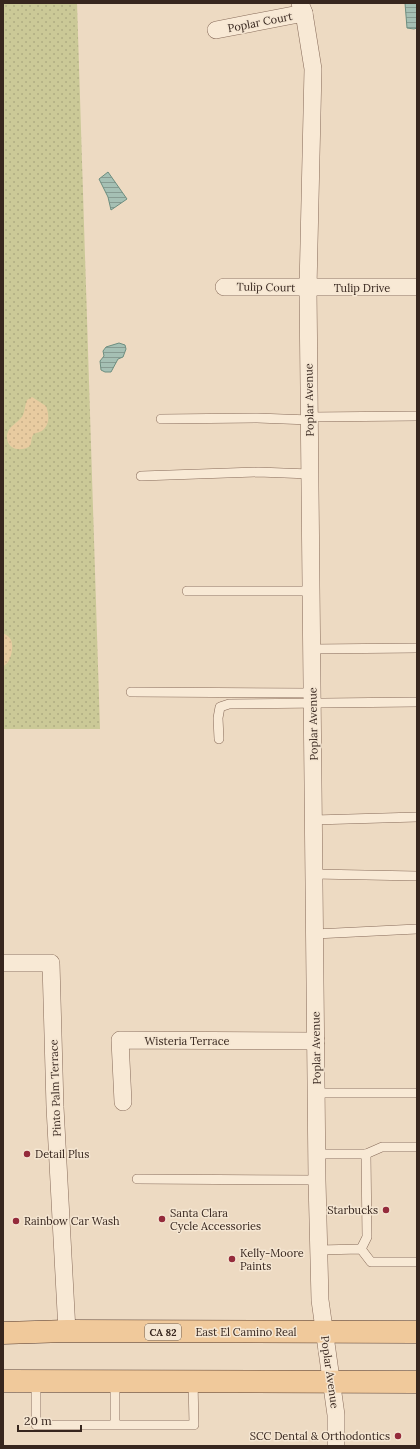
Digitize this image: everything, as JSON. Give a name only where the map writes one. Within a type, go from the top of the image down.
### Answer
[{"type":"main road","name":"East El Camino Real","points":[[3,1333],[67,1331],[417,1332]]},
{"type":"main road","points":[[3,1381],[417,1382]]},
{"type":"street","name":"Poplar Court","points":[[216,30],[302,8]]},
{"type":"street","name":"Poplar Avenue","points":[[302,8],[313,69],[308,288],[317,1180],[320,1300],[336,1415],[336,1446]]},
{"type":"street","name":"Tulip Court","points":[[224,287],[308,288]]},
{"type":"street","name":"Tulip Drive","points":[[308,288],[417,287]]},
{"type":"street","name":"Pinto Palm Terrace","points":[[3,963],[50,963],[55,1107],[67,1331]]},
{"type":"street","name":"Wisteria Terrace","points":[[123,1102],[120,1040],[316,1041]]},
{"type":"lane","points":[[161,419],[417,416]]},
{"type":"lane","points":[[142,476],[258,472],[310,474]]},
{"type":"lane","points":[[187,591],[311,591]]},
{"type":"lane","points":[[312,649],[417,648]]},
{"type":"lane","points":[[131,692],[417,702]]},
{"type":"lane","points":[[219,739],[218,718],[220,707],[229,704],[312,698]]},
{"type":"lane","points":[[314,820],[417,817]]},
{"type":"lane","points":[[314,874],[417,876]]},
{"type":"lane","points":[[315,934],[417,929]]},
{"type":"lane","points":[[316,1093],[417,1093]]},
{"type":"lane","points":[[317,1154],[366,1154],[382,1147],[417,1147]]},
{"type":"lane","points":[[361,1249],[367,1238],[366,1154]]},
{"type":"lane","points":[[137,1180],[317,1180]]},
{"type":"lane","points":[[319,1250],[361,1249]]},
{"type":"lane","points":[[361,1249],[371,1262],[417,1262]]},
{"type":"lane","points":[[36,1381],[36,1425],[194,1425],[193,1381]]},
{"type":"lane","points":[[115,1381],[115,1424]]},
{"type":"shaded area","points":[[3,3],[77,3],[100,729],[3,729]]},
{"type":"shaded area","points":[[405,3],[417,3],[417,28],[407,28]]},
{"type":"shaded area","points":[[108,172],[127,199],[111,210],[108,197],[99,179]]},
{"type":"shaded area","points":[[119,343],[125,345],[126,349],[123,357],[118,359],[111,372],[101,370],[100,361],[104,356],[103,351],[106,347]]},
{"type":"sand","points":[[32,397],[46,406],[48,412],[48,422],[41,432],[33,435],[30,446],[23,449],[15,449],[9,445],[7,437],[8,433],[11,427],[23,415],[27,400]]},
{"type":"sand","points":[[3,633],[10,639],[12,647],[10,659],[6,665],[3,666]]},
{"type":"place","name":"Detail Plus","points":[[27,1154]]},
{"type":"place","name":"Starbucks","points":[[386,1210]]},
{"type":"place","name":"Santa Clara Cycle Accessories","points":[[162,1219]]},
{"type":"place","name":"Rainbow Car Wash","points":[[16,1221]]},
{"type":"place","name":"Kelly-Moore Paints","points":[[232,1259]]},
{"type":"place","name":"SCC Dental & Orthodontics","points":[[398,1436]]}]
